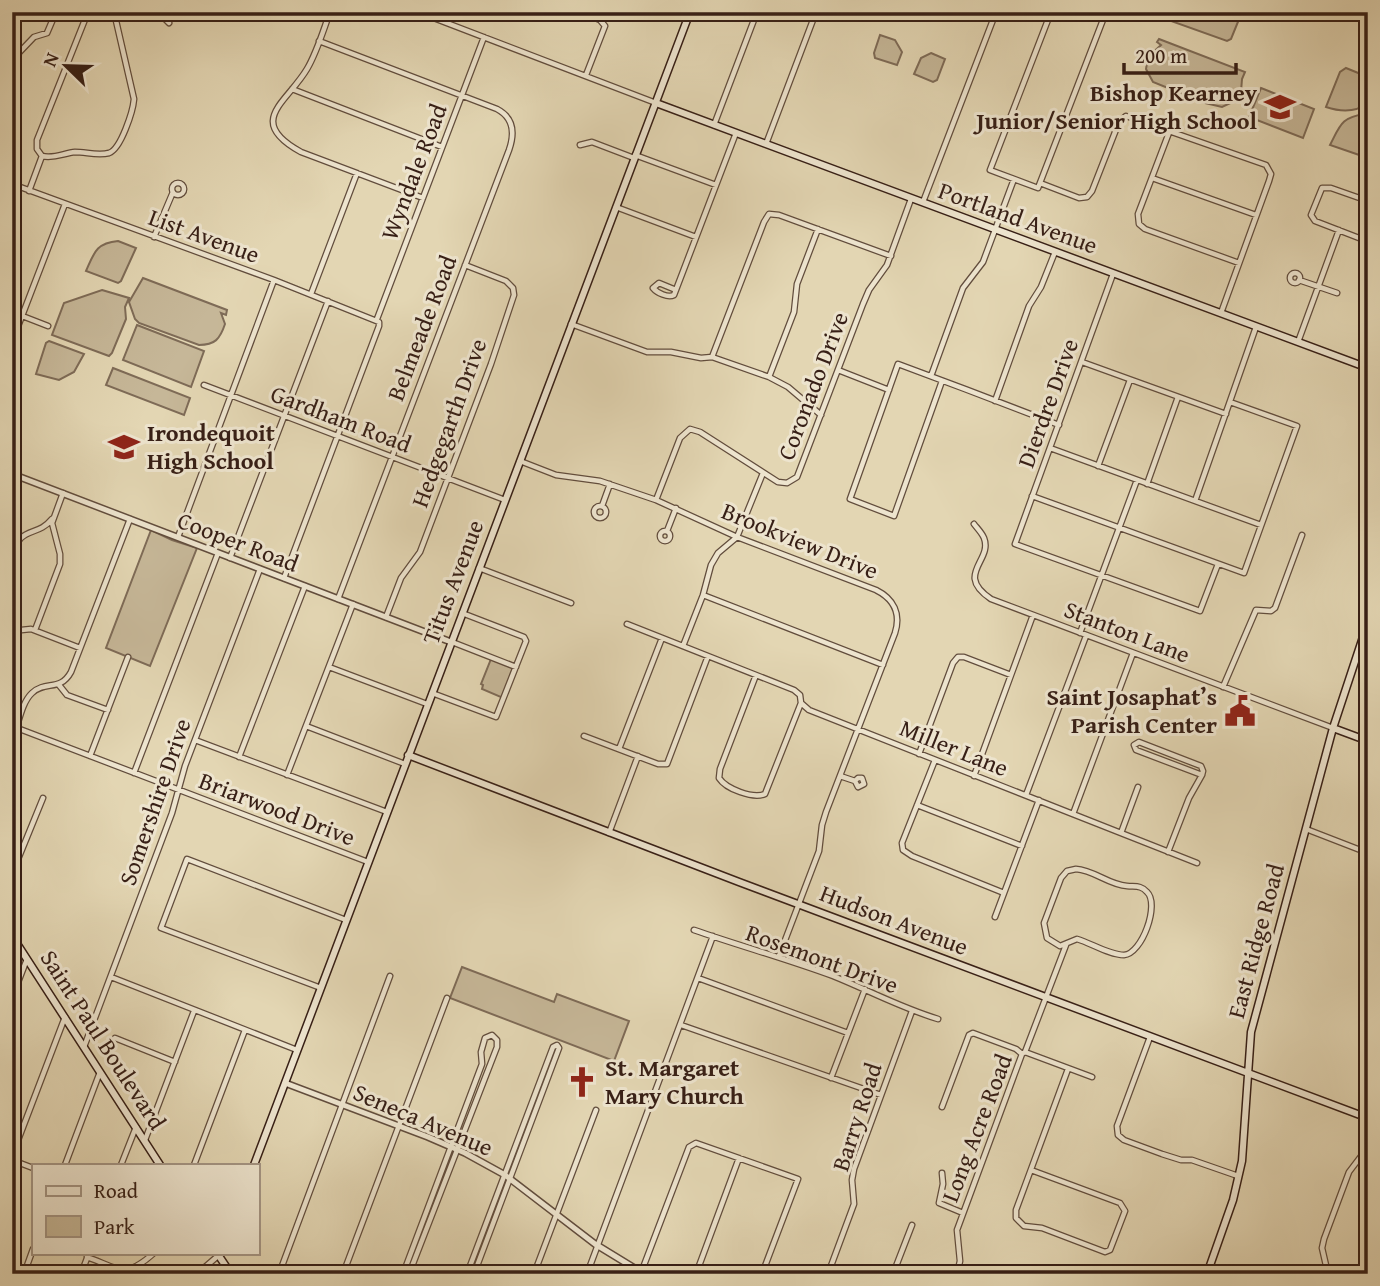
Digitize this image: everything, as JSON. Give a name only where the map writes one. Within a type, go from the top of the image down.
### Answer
[{"type":"main road","name":"Titus Avenue","points":[[254,1164],[690,12]]},
{"type":"main road","name":"Portland Avenue","points":[[656,103],[1368,368]]},
{"type":"main road","name":"East Ridge Road","points":[[1207,1274],[1239,1176],[1251,1032],[1332,728],[1368,622]]},
{"type":"main road","points":[[1332,728],[1368,741]]},
{"type":"main road","name":"Hudson Avenue","points":[[408,755],[1368,1118]]},
{"type":"main road","name":"Saint Paul Boulevard","points":[[12,936],[159,1164]]},
{"type":"main road","points":[[220,1254],[231,1274]]},
{"type":"street","points":[[12,60],[34,37],[47,33],[56,12]]},
{"type":"street","points":[[88,12],[37,140],[37,149],[42,156],[51,157],[74,152],[108,153],[118,145],[134,99],[114,12]]},
{"type":"street","points":[[158,12],[169,23]]},
{"type":"street","points":[[330,12],[307,68],[274,112],[273,123],[278,134],[301,152],[423,198]]},
{"type":"street","points":[[418,12],[656,103]]},
{"type":"street","points":[[581,12],[600,20],[605,26],[586,75]]},
{"type":"street","points":[[714,125],[757,12]]},
{"type":"street","points":[[923,203],[996,12]]},
{"type":"street","points":[[1051,12],[990,170],[1038,188],[1106,12]]},
{"type":"street","points":[[766,144],[814,13]]},
{"type":"street","name":"Wyndale Road","points":[[377,319],[484,37]]},
{"type":"street","name":"Belmeade Road","points":[[319,41],[504,113],[512,124],[513,134],[512,143],[338,599]]},
{"type":"street","points":[[292,89],[442,147]]},
{"type":"street","points":[[1040,183],[1079,198],[1087,197],[1092,191],[1121,118],[1130,116],[1268,167],[1270,177],[1221,314]]},
{"type":"street","points":[[1170,130],[1137,217],[1141,227],[1239,263]]},
{"type":"street","points":[[676,290],[659,283],[653,288],[672,297],[676,290],[736,133]]},
{"type":"street","points":[[580,145],[592,142],[716,185]]},
{"type":"street","points":[[29,191],[42,156]]},
{"type":"street","points":[[311,294],[357,173]]},
{"type":"street","points":[[1152,177],[1256,215]]},
{"type":"street","points":[[931,376],[963,288],[983,262],[1014,179]]},
{"type":"street","name":"List Avenue","points":[[12,184],[377,319]]},
{"type":"street","points":[[1368,201],[1331,188],[1321,189],[1311,217],[1362,239],[1368,238]]},
{"type":"street","points":[[154,237],[173,192]]},
{"type":"street","name":"Coronado Drive","points":[[656,500],[680,438],[690,429],[700,432],[763,473],[784,483],[797,477],[868,293],[891,256],[911,199]]},
{"type":"street","points":[[12,342],[65,204]]},
{"type":"street","points":[[616,206],[696,237]]},
{"type":"street","points":[[712,357],[767,216],[776,214],[891,256]]},
{"type":"street","points":[[769,377],[795,308],[797,284],[818,229]]},
{"type":"street","points":[[1298,342],[1339,230]]},
{"type":"street","points":[[995,401],[1027,313],[1041,288],[1055,252]]},
{"type":"street","name":"Hedgegarth Drive","points":[[386,617],[401,578],[420,552],[491,364],[514,295],[513,288],[506,281],[465,265]]},
{"type":"street","name":"Dierdre Drive","points":[[1101,576],[1015,544],[1113,274]]},
{"type":"street","points":[[178,537],[274,280]]},
{"type":"street","points":[[1299,280],[1336,293]]},
{"type":"street","points":[[230,558],[328,301]]},
{"type":"street","points":[[12,312],[48,326]]},
{"type":"street","points":[[284,578],[380,326],[377,319]]},
{"type":"street","points":[[571,324],[646,352],[712,357],[769,377],[788,387],[821,415]]},
{"type":"street","points":[[1195,501],[1256,327]]},
{"type":"street","points":[[1082,362],[1226,414]]},
{"type":"street","points":[[942,381],[894,516],[850,499],[898,364],[1059,425]]},
{"type":"street","points":[[838,370],[889,390]]},
{"type":"street","points":[[1098,466],[1130,380]]},
{"type":"street","name":"Gardham Road","points":[[204,385],[505,500]]},
{"type":"street","points":[[1147,484],[1178,397]]},
{"type":"street","points":[[1032,496],[1244,573],[1297,426],[1230,402]]},
{"type":"street","points":[[1050,448],[1261,525]]},
{"type":"street","name":"Brookview Drive","points":[[519,461],[555,475],[610,484],[677,508],[737,537],[876,590],[888,598],[895,608],[897,622],[823,821],[820,851],[779,956]]},
{"type":"street","points":[[683,646],[714,559],[737,537],[763,473]]},
{"type":"street","name":"Cooper Road","points":[[12,474],[451,642]]},
{"type":"street","points":[[1026,796],[1136,480]]},
{"type":"street","points":[[602,506],[610,484]]},
{"type":"street","points":[[35,630],[60,564],[60,554],[52,528],[53,518],[63,494]]},
{"type":"street","points":[[667,531],[677,508]]},
{"type":"street","points":[[12,559],[21,537],[46,526],[53,518]]},
{"type":"street","points":[[12,741],[30,695],[42,688],[59,685],[68,678],[130,519]]},
{"type":"street","name":"Stanton Lane","points":[[974,524],[985,543],[975,573],[978,588],[991,599],[1332,728]]},
{"type":"street","points":[[1223,687],[1256,610],[1271,611],[1275,607],[1302,535]]},
{"type":"street","points":[[134,773],[218,553]]},
{"type":"street","points":[[1101,576],[1200,611],[1218,564]]},
{"type":"street","points":[[479,568],[571,603]]},
{"type":"street","name":"Somershire Drive","points":[[84,1048],[260,569]]},
{"type":"street","points":[[239,757],[305,586]]},
{"type":"street","points":[[703,594],[883,664]]},
{"type":"street","points":[[287,775],[353,604]]},
{"type":"street","points":[[432,693],[496,717],[516,667],[526,638],[461,613]]},
{"type":"street","points":[[974,776],[1033,615]]},
{"type":"street","name":"Miller Lane","points":[[627,624],[797,691],[801,704],[809,710],[1197,863]]},
{"type":"street","points":[[12,631],[23,628],[35,630],[80,648]]},
{"type":"street","points":[[619,749],[662,638]]},
{"type":"street","points":[[451,642],[516,667]]},
{"type":"street","points":[[1073,814],[1133,653]]},
{"type":"street","points":[[584,736],[661,765],[667,764],[708,656]]},
{"type":"street","points":[[90,756],[128,657]]},
{"type":"street","points":[[919,754],[957,658],[964,657],[1011,675]]},
{"type":"street","points":[[329,667],[427,704]]},
{"type":"street","points":[[756,675],[720,769],[719,778],[724,784],[757,796],[765,794],[801,704]]},
{"type":"street","points":[[59,685],[67,695],[108,710]]},
{"type":"street","points":[[306,726],[405,764]]},
{"type":"street","name":"Briarwood Drive","points":[[17,728],[368,862]]},
{"type":"street","points":[[195,740],[387,812]]},
{"type":"street","points":[[1168,852],[1189,798],[1202,775],[1201,766],[1139,742],[1134,745],[1136,750],[1202,775]]},
{"type":"street","points":[[609,832],[638,756]]},
{"type":"street","points":[[934,760],[902,843],[903,850],[909,855],[1004,893]]},
{"type":"street","points":[[840,776],[855,781]]},
{"type":"street","points":[[1121,833],[1138,787]]},
{"type":"street","points":[[12,874],[43,798]]},
{"type":"street","points":[[995,917],[1039,800]]},
{"type":"street","points":[[917,805],[1022,846]]},
{"type":"street","points":[[1306,829],[1368,853]]},
{"type":"street","points":[[321,988],[161,928],[187,859],[346,920]]},
{"type":"street","points":[[1082,869],[1125,886],[1139,887],[1152,897],[1152,910],[1140,944],[1131,953],[1117,954],[1077,939],[1066,945],[1049,941],[1044,927],[1061,878],[1070,870],[1082,869]]},
{"type":"street","name":"Rosemont Drive","points":[[694,930],[779,956],[865,989],[912,1011],[938,1019]]},
{"type":"street","points":[[587,1274],[713,936]]},
{"type":"street","name":"Long Acre Road","points":[[957,1274],[960,1261],[956,1235],[963,1213],[1066,945]]},
{"type":"street","points":[[12,998],[27,959]]},
{"type":"street","points":[[279,1274],[390,976]]},
{"type":"street","points":[[111,977],[297,1050]]},
{"type":"street","points":[[698,978],[848,1033]]},
{"type":"street","points":[[831,1078],[865,989]]},
{"type":"street","points":[[344,1274],[447,998]]},
{"type":"street","points":[[145,1141],[194,1011]]},
{"type":"street","name":"Barry Road","points":[[828,1274],[853,1207],[853,1173],[912,1011]]},
{"type":"street","points":[[32,1168],[12,1158],[65,1017]]},
{"type":"street","points":[[681,1025],[881,1096]]},
{"type":"street","points":[[194,1164],[245,1030]]},
{"type":"street","points":[[942,1107],[969,1035],[973,1033],[1092,1077]]},
{"type":"street","points":[[403,1274],[417,1245],[484,1067],[497,1046],[497,1040],[492,1035],[487,1036],[481,1050],[484,1067]]},
{"type":"street","points":[[1150,1036],[1117,1126],[1118,1135],[1124,1140],[1162,1154],[1181,1160],[1192,1160],[1239,1176]]},
{"type":"street","points":[[115,1038],[175,1062]]},
{"type":"street","points":[[471,1273],[553,1047],[557,1045],[559,1048],[507,1177]]},
{"type":"street","points":[[1031,1170],[1120,1203],[1125,1211],[1112,1246],[1105,1252],[1042,1228],[1024,1226],[1017,1221],[1016,1210],[1068,1069]]},
{"type":"street","points":[[65,1164],[100,1072]]},
{"type":"street","name":"Seneca Avenue","points":[[285,1083],[454,1148],[507,1177],[597,1245],[642,1273]]},
{"type":"street","points":[[534,1274],[596,1110]]},
{"type":"street","points":[[121,1164],[136,1127]]},
{"type":"street","points":[[642,1273],[692,1143],[798,1179],[762,1274]]},
{"type":"street","points":[[1328,1274],[1322,1248],[1324,1239],[1349,1171],[1368,1147]]},
{"type":"street","points":[[696,1274],[739,1158]]},
{"type":"street","points":[[942,1173],[939,1203],[963,1213]]},
{"type":"street","points":[[893,1274],[912,1225]]},
{"type":"street","points":[[410,1274],[417,1245]]},
{"type":"street","points":[[24,1274],[32,1252]]},
{"type":"street","points":[[81,1274],[88,1255],[125,1270],[138,1267],[153,1254]]},
{"type":"street","points":[[197,1274],[218,1254]]},
{"type":"green space","points":[[1175,12],[1242,12],[1231,39],[1227,41],[1171,21]]},
{"type":"green space","points":[[880,35],[895,40],[902,52],[897,65],[875,58]]},
{"type":"green space","points":[[1159,39],[1245,72],[1241,92],[1235,101],[1222,107],[1153,82],[1146,69],[1148,57],[1161,45],[1157,42]]},
{"type":"green space","points":[[931,53],[945,59],[937,80],[933,82],[914,74],[921,58]]},
{"type":"green space","points":[[1346,68],[1368,77],[1368,103],[1348,111],[1326,107],[1340,72]]},
{"type":"green space","points":[[1261,88],[1314,109],[1303,138],[1249,117]]},
{"type":"green space","points":[[1368,115],[1368,158],[1330,145],[1346,120]]},
{"type":"green space","points":[[118,241],[136,248],[121,281],[118,283],[86,271],[100,247]]},
{"type":"green space","points":[[143,278],[227,310],[226,315],[221,313],[225,324],[219,337],[209,344],[199,345],[139,323],[129,302]]},
{"type":"green space","points":[[102,290],[129,298],[125,307],[126,319],[109,356],[52,335],[64,303]]},
{"type":"green space","points":[[137,325],[204,351],[191,387],[123,360]]},
{"type":"green space","points":[[49,341],[84,354],[74,372],[59,380],[36,374]]},
{"type":"green space","points":[[113,368],[190,398],[184,415],[106,385]]},
{"type":"green space","points":[[151,530],[197,548],[150,666],[106,648]]},
{"type":"green space","points":[[491,659],[513,668],[503,698],[482,689],[481,684]]},
{"type":"green space","points":[[462,967],[554,1002],[557,994],[629,1021],[614,1061],[450,998]]},
{"type":"place","name":"Bishop Kearney Junior/Senior High School","points":[[1280,107]]},
{"type":"place","name":"Irondequoit High School","points":[[124,447]]},
{"type":"place","name":"Saint Josaphat’s Parish Center","points":[[1240,711]]},
{"type":"place","name":"St. Margaret Mary Church","points":[[582,1082]]}]
